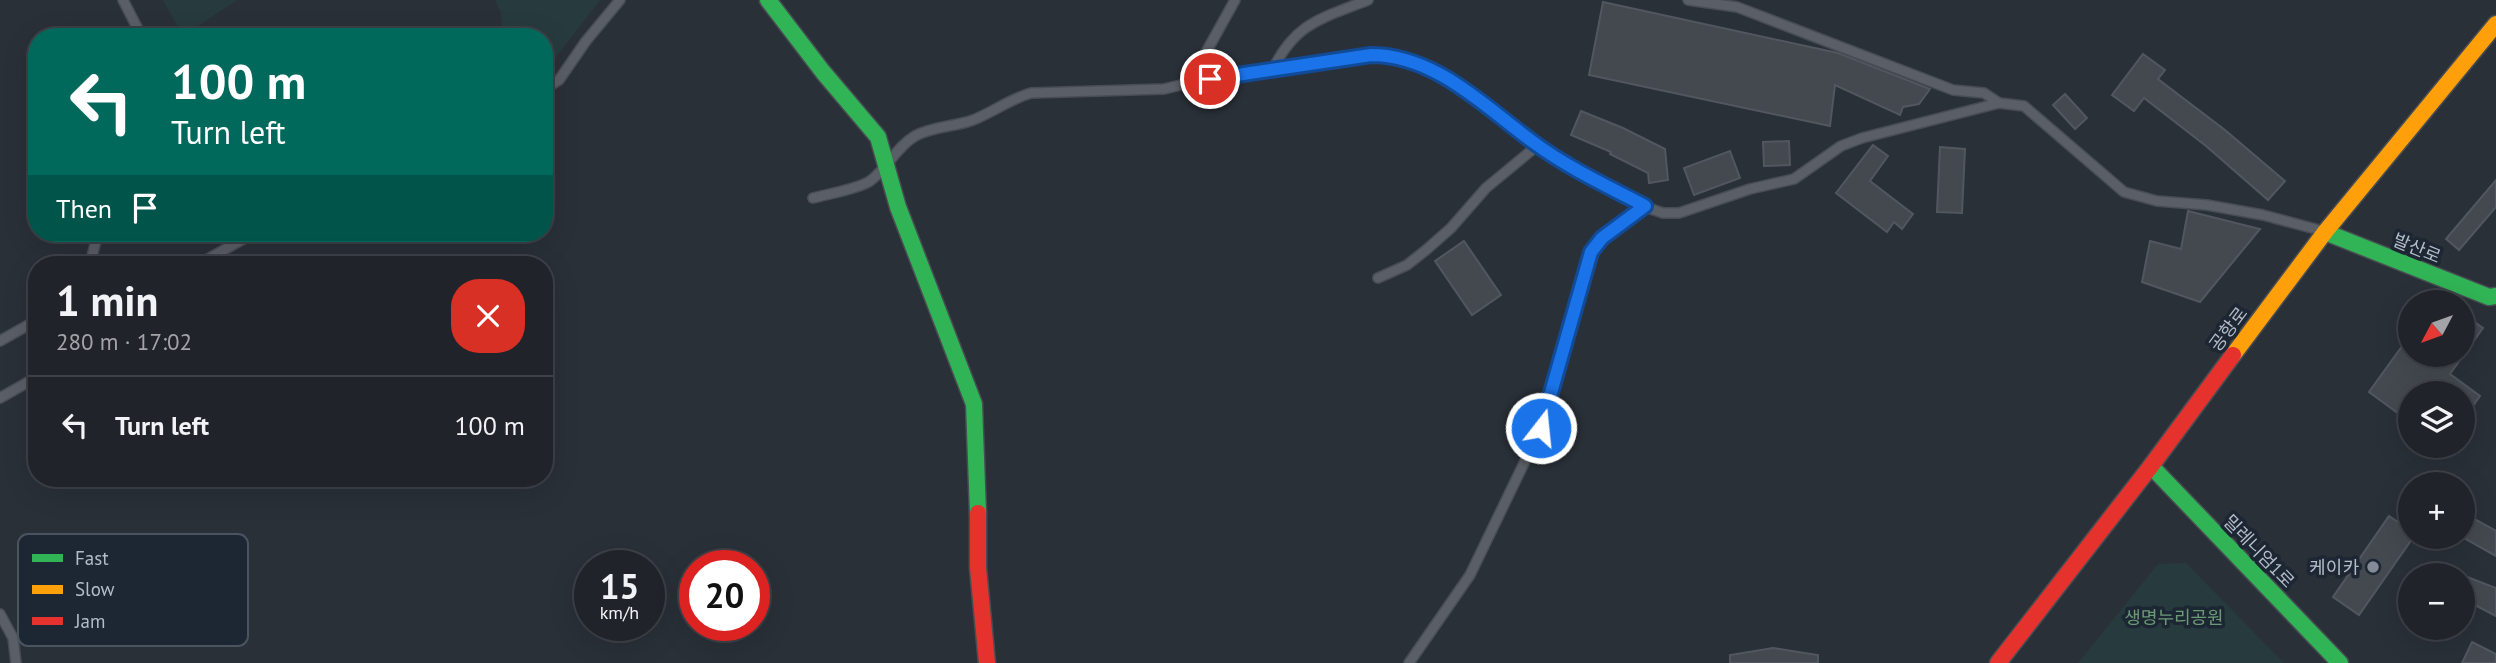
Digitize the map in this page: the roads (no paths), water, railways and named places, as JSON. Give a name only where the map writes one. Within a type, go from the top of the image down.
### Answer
[{"type":"street","points":[[768,0],[823,72],[878,137],[898,207],[974,404],[978,481],[978,568],[988,663]]},
{"type":"street","name":"공항로","points":[[1998,663],[2151,466],[2325,232],[2496,24]]},
{"type":"street","name":"발산로","points":[[2325,232],[2489,297],[2496,296]]},
{"type":"street","name":"밀레니엄1로","points":[[2151,466],[2340,663]]},
{"type":"lane","points":[[123,0],[137,28]]},
{"type":"lane","points":[[553,84],[559,80],[586,41],[620,0]]},
{"type":"lane","points":[[1189,83],[1235,0]]},
{"type":"lane","points":[[1273,69],[1282,51],[1296,34],[1313,22],[1368,0]]},
{"type":"lane","points":[[1688,0],[1737,7],[1953,90],[1984,93],[1999,103]]},
{"type":"lane","points":[[813,198],[867,183],[888,165],[901,145],[918,135],[970,121],[1015,98],[1031,93],[1164,89],[1273,69],[1371,55],[1391,55],[1433,71],[1457,84],[1571,167],[1663,213],[1679,213],[1750,189],[1794,179],[1841,146],[1862,138],[1999,103],[2024,106],[2124,192],[2157,201],[2207,205],[2263,215],[2325,232]]},
{"type":"lane","points":[[1378,278],[1416,258],[1451,228],[1486,188],[1538,145]]},
{"type":"lane","points":[[1409,663],[1471,575],[1541,428],[1591,252],[1602,238],[1645,206]]},
{"type":"lane","points":[[212,256],[238,242]]},
{"type":"lane","points":[[0,341],[28,325]]},
{"type":"lane","points":[[0,398],[28,382]]},
{"type":"lane","points":[[0,614],[13,638],[16,663]]},
{"type":"place","name":"케이카","points":[[2373,567]]},
{"type":"park label","name":"생명누리공원","points":[[2174,617]]}]
